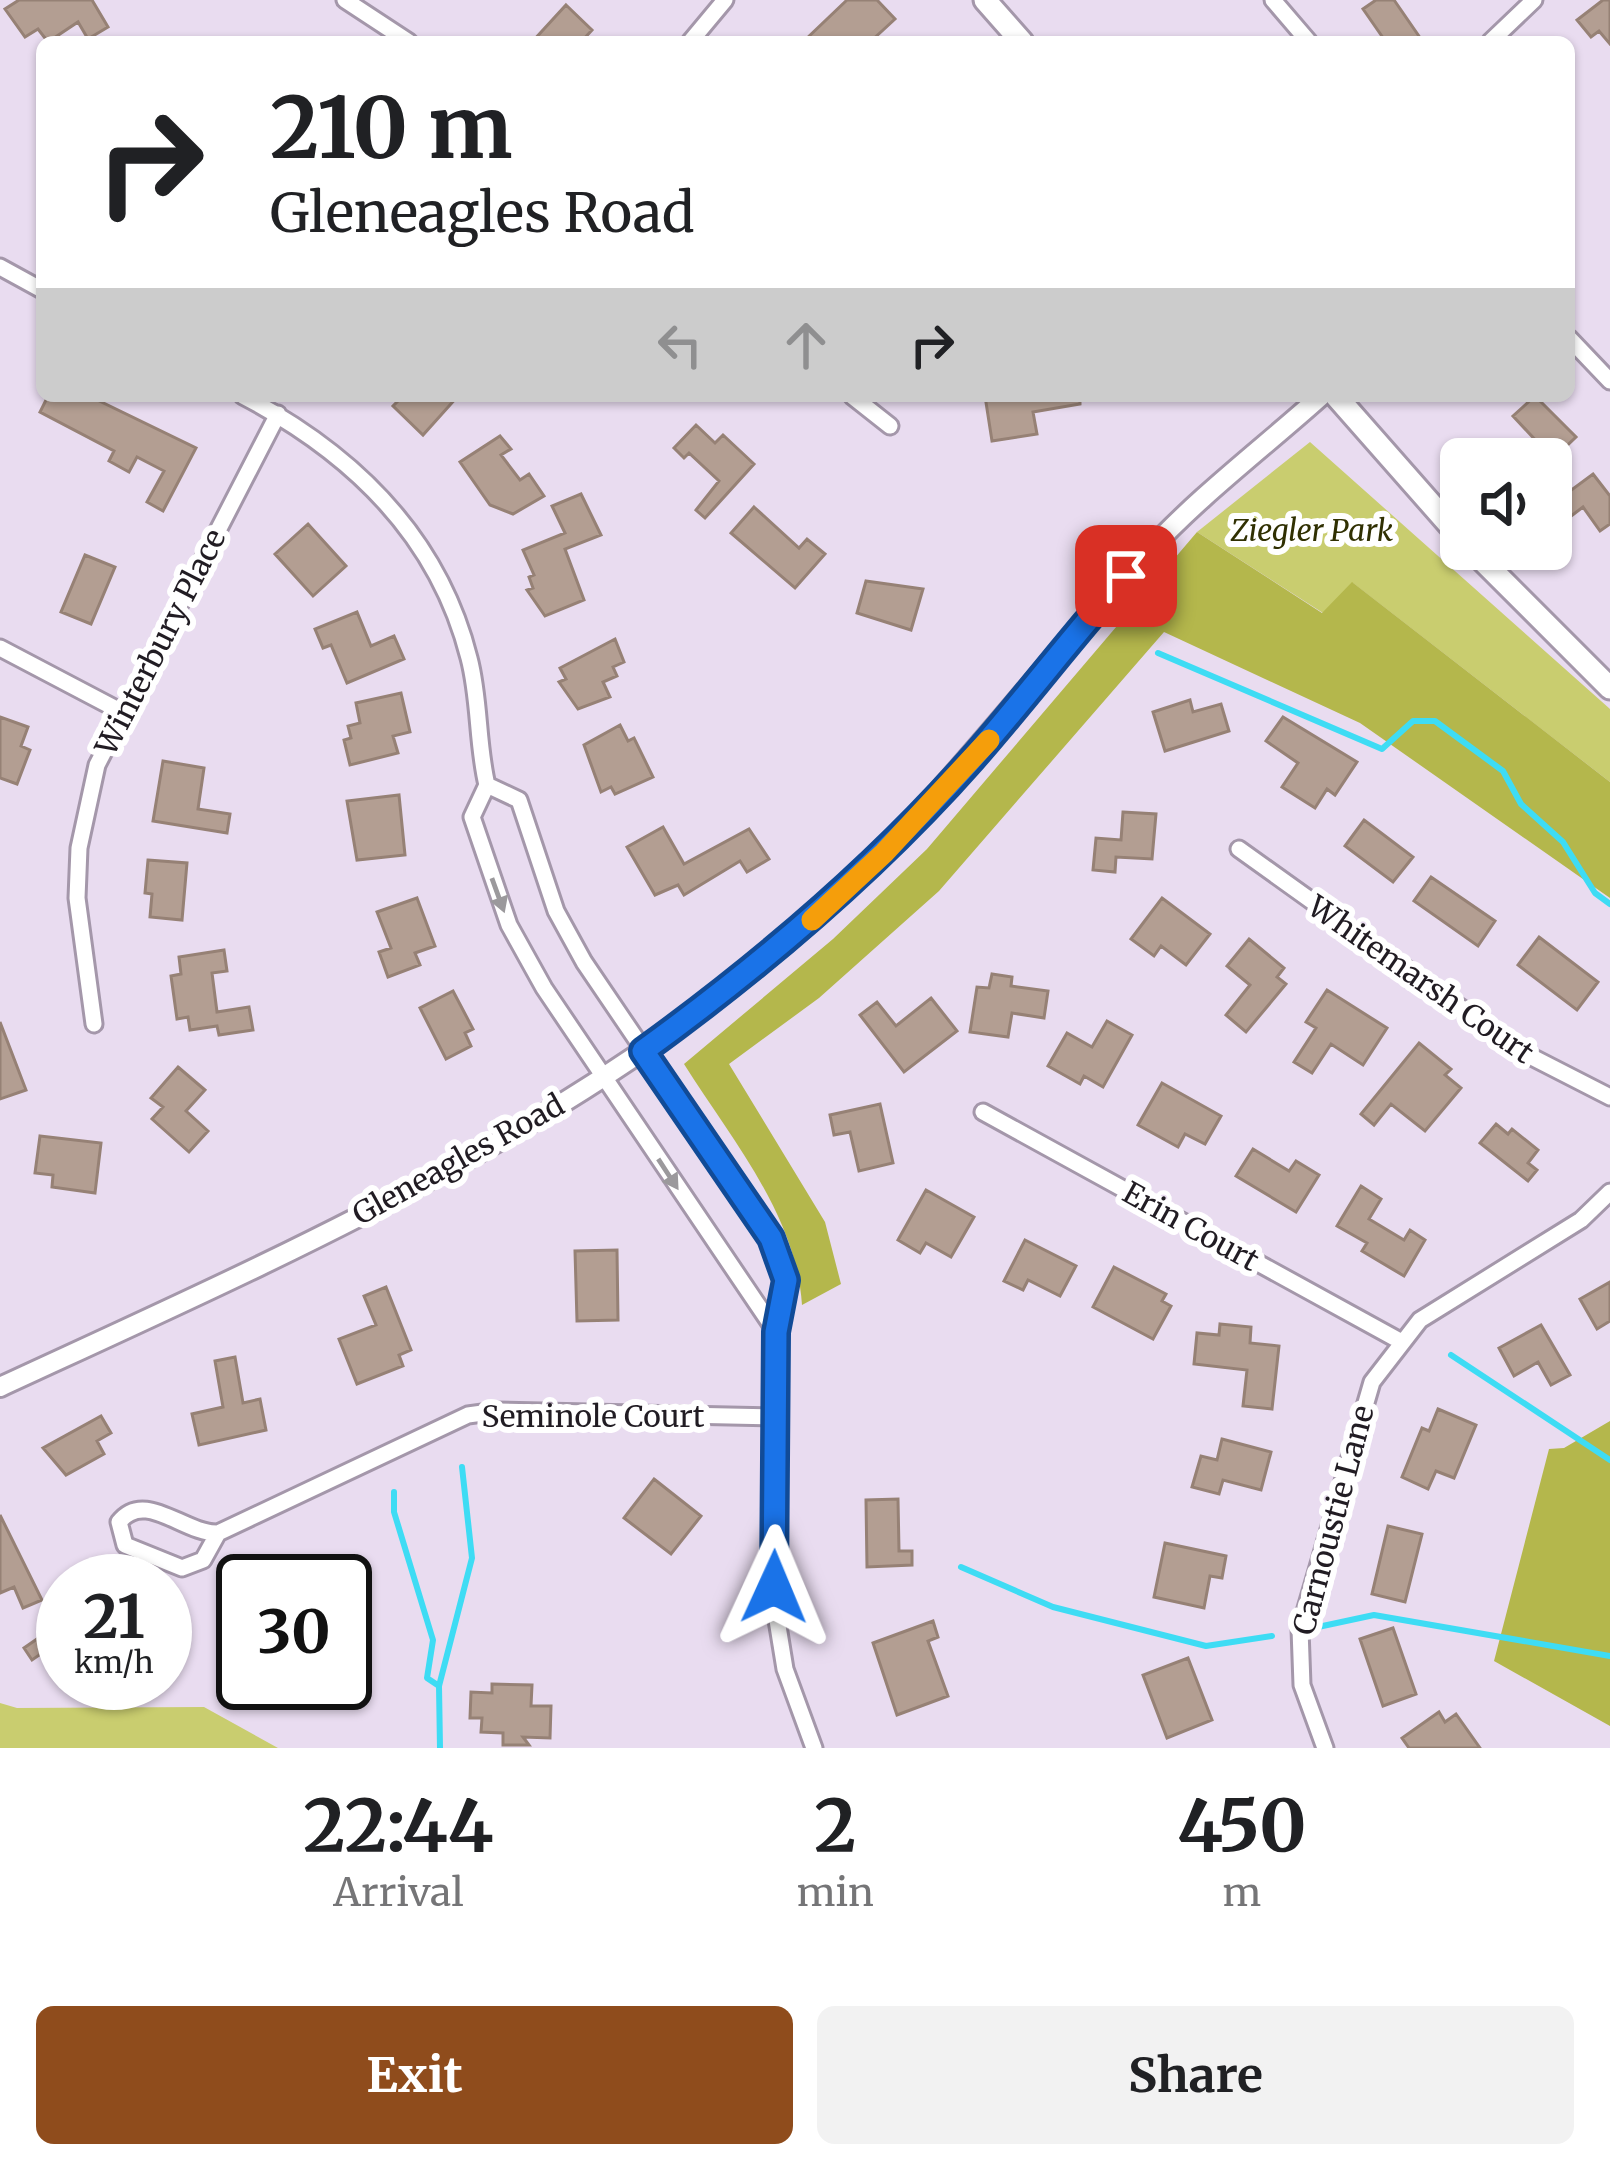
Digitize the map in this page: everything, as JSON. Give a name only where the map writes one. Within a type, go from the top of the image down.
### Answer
[{"type":"main road","points":[[985,0],[1017,36]]},
{"type":"main road","points":[[1341,402],[1440,514]]},
{"type":"main road","points":[[1492,570],[1610,688]]},
{"type":"street","points":[[345,0],[401,36]]},
{"type":"street","points":[[695,36],[725,0]]},
{"type":"street","points":[[1273,0],[1304,36]]},
{"type":"street","points":[[1496,36],[1534,0]]},
{"type":"street","points":[[0,267],[36,287]]},
{"type":"street","points":[[1575,344],[1610,381]]},
{"type":"street","points":[[255,402],[365,478],[405,524],[440,580],[470,659],[487,785],[472,817],[509,925],[776,1332]]},
{"type":"street","points":[[860,402],[890,426]]},
{"type":"street","name":"Gleneagles Road","points":[[0,1388],[479,1155],[643,1051],[782,946],[884,853],[974,757],[1148,551],[1315,402]]},
{"type":"street","name":"Winterbury Place","points":[[94,1024],[78,932],[79,848],[97,765],[120,711],[278,414]]},
{"type":"street","points":[[0,649],[120,711]]},
{"type":"street","points":[[487,785],[519,800],[556,910],[643,1051],[771,1238],[786,1280],[776,1332],[777,1620],[785,1669],[814,1748]]},
{"type":"street","name":"Whitemarsh Court","points":[[1239,849],[1524,1053],[1610,1097]]},
{"type":"street","name":"Erin Court","points":[[982,1112],[1400,1341]]},
{"type":"street","name":"Carnoustie Lane","points":[[1325,1748],[1302,1685],[1300,1629],[1364,1399],[1400,1341],[1447,1300],[1581,1220],[1610,1192]]},
{"type":"street","name":"Seminole Court","points":[[218,1533],[203,1560],[182,1568],[125,1545],[119,1522],[128,1510],[143,1507],[202,1533],[218,1533],[468,1415],[497,1411],[777,1417]]},
{"type":"green space","name":"Ziegler Park","points":[[1310,442],[1440,558],[1440,570],[1454,570],[1610,709],[1610,782],[1353,583],[1323,613],[1197,532]]},
{"type":"green space","points":[[0,1703],[36,1710],[204,1707],[278,1748],[0,1748]]},
{"type":"shaded area","points":[[1197,532],[1322,613],[1352,582],[1610,782],[1610,898],[1360,723],[1164,632],[939,891],[819,998],[729,1064],[825,1222],[841,1284],[802,1305],[788,1240],[774,1209],[684,1064],[833,939],[927,849]]},
{"type":"shaded area","points":[[1610,1421],[1610,1726],[1494,1661],[1549,1449],[1564,1448]]},
{"type":"building","points":[[19,0],[92,0],[108,27],[86,36],[78,22],[57,36],[43,36],[38,29],[25,37],[5,9]]},
{"type":"building","points":[[847,0],[877,0],[895,19],[877,36],[809,36]]},
{"type":"building","points":[[1376,0],[1394,0],[1419,36],[1382,36],[1363,9]]},
{"type":"building","points":[[1603,0],[1610,0],[1610,44],[1599,31],[1591,37],[1577,20]]},
{"type":"building","points":[[566,5],[592,30],[586,36],[538,36]]},
{"type":"building","points":[[45,402],[101,402],[196,448],[163,511],[147,502],[164,471],[137,457],[129,472],[109,461],[114,451],[40,412]]},
{"type":"building","points":[[397,402],[453,402],[423,435],[393,406]]},
{"type":"building","points":[[986,402],[1080,402],[1033,412],[1037,434],[992,441]]},
{"type":"building","points":[[1528,402],[1541,402],[1576,437],[1572,441],[1533,438],[1513,416]]},
{"type":"building","points":[[696,425],[715,443],[723,435],[754,464],[705,518],[696,510],[719,481],[689,453],[684,458],[674,448]]},
{"type":"building","points":[[500,436],[511,449],[501,455],[520,480],[529,474],[544,496],[513,514],[490,505],[460,462]]},
{"type":"building","points":[[1593,474],[1610,496],[1610,524],[1600,531],[1583,507],[1572,515],[1572,490]]},
{"type":"building","points":[[581,494],[601,535],[565,549],[584,600],[545,616],[527,590],[533,588],[529,577],[534,575],[523,550],[565,533],[552,506]]},
{"type":"building","points":[[754,507],[799,548],[807,539],[825,554],[795,588],[731,533]]},
{"type":"building","points":[[308,524],[346,566],[313,596],[275,554]]},
{"type":"building","points":[[85,555],[115,567],[91,624],[61,612]]},
{"type":"building","points":[[866,581],[923,589],[911,630],[857,613]]},
{"type":"building","points":[[357,612],[371,646],[394,636],[404,659],[347,683],[331,645],[323,648],[315,629]]},
{"type":"building","points":[[615,639],[624,662],[613,667],[617,676],[603,682],[610,697],[578,709],[559,682],[566,679],[560,668]]},
{"type":"building","points":[[401,693],[410,732],[393,736],[398,753],[350,765],[344,740],[351,738],[348,726],[360,723],[356,703]]},
{"type":"building","points":[[1190,700],[1193,712],[1221,704],[1229,731],[1165,751],[1153,712]]},
{"type":"building","points":[[0,717],[28,727],[21,746],[30,750],[17,784],[0,778]]},
{"type":"building","points":[[1283,717],[1357,762],[1335,795],[1327,789],[1315,808],[1282,787],[1298,763],[1266,741]]},
{"type":"building","points":[[620,725],[628,741],[634,738],[653,777],[615,794],[611,787],[601,792],[584,745]]},
{"type":"building","points":[[163,761],[204,768],[198,809],[230,814],[227,833],[153,821]]},
{"type":"building","points":[[399,795],[405,855],[357,860],[347,801]]},
{"type":"building","points":[[1123,812],[1156,814],[1152,859],[1116,857],[1115,872],[1093,870],[1096,838],[1121,840]]},
{"type":"building","points":[[1364,820],[1413,857],[1393,882],[1345,846]]},
{"type":"building","points":[[663,827],[684,864],[749,829],[769,859],[747,872],[740,861],[684,895],[678,885],[655,895],[627,847]]},
{"type":"building","points":[[148,860],[187,863],[182,920],[150,917],[152,894],[145,893]]},
{"type":"building","points":[[1431,877],[1495,921],[1478,946],[1414,901]]},
{"type":"building","points":[[417,898],[435,946],[415,953],[420,965],[388,977],[379,952],[391,948],[377,912]]},
{"type":"building","points":[[1162,898],[1210,934],[1186,965],[1161,946],[1154,956],[1131,939]]},
{"type":"building","points":[[1539,937],[1598,982],[1577,1010],[1518,965]]},
{"type":"building","points":[[1249,939],[1284,968],[1277,977],[1286,984],[1246,1032],[1226,1015],[1250,985],[1227,966]]},
{"type":"building","points":[[224,950],[227,971],[212,973],[217,1012],[249,1007],[253,1030],[219,1035],[217,1026],[190,1030],[188,1017],[177,1019],[171,976],[181,974],[179,957]]},
{"type":"building","points":[[992,974],[1012,977],[1011,986],[1048,991],[1044,1018],[1012,1013],[1008,1037],[970,1032],[977,987],[989,988]]},
{"type":"building","points":[[1327,990],[1387,1028],[1363,1065],[1331,1044],[1312,1073],[1294,1062],[1316,1028],[1306,1022]]},
{"type":"building","points":[[453,991],[473,1029],[465,1033],[471,1046],[446,1059],[420,1008]]},
{"type":"building","points":[[931,998],[957,1031],[904,1072],[860,1015],[877,1002],[896,1026]]},
{"type":"building","points":[[1107,1021],[1132,1035],[1103,1087],[1084,1076],[1080,1084],[1048,1066],[1067,1033],[1092,1047]]},
{"type":"building","points":[[0,1022],[26,1090],[0,1099]]},
{"type":"building","points":[[1419,1043],[1451,1069],[1445,1075],[1461,1088],[1425,1131],[1391,1104],[1374,1125],[1361,1114]]},
{"type":"building","points":[[178,1067],[205,1090],[186,1111],[208,1131],[189,1152],[152,1119],[163,1107],[151,1098]]},
{"type":"building","points":[[1162,1083],[1221,1116],[1205,1144],[1185,1134],[1178,1147],[1138,1125]]},
{"type":"building","points":[[880,1104],[893,1163],[859,1171],[850,1132],[834,1135],[830,1115]]},
{"type":"building","points":[[1496,1124],[1508,1134],[1512,1129],[1538,1150],[1528,1163],[1537,1170],[1528,1181],[1480,1143]]},
{"type":"building","points":[[40,1136],[101,1143],[95,1193],[52,1187],[53,1175],[35,1173]]},
{"type":"building","points":[[1253,1149],[1289,1171],[1296,1161],[1319,1175],[1296,1212],[1236,1176]]},
{"type":"building","points":[[1361,1186],[1381,1199],[1369,1219],[1404,1240],[1410,1230],[1425,1240],[1404,1276],[1362,1251],[1367,1243],[1337,1226]]},
{"type":"building","points":[[926,1190],[974,1217],[951,1257],[926,1243],[920,1253],[898,1240]]},
{"type":"building","points":[[1025,1240],[1076,1266],[1060,1296],[1028,1280],[1023,1290],[1004,1281]]},
{"type":"building","points":[[617,1250],[618,1320],[577,1321],[575,1251]]},
{"type":"building","points":[[1114,1267],[1166,1294],[1162,1301],[1171,1306],[1153,1339],[1093,1307]]},
{"type":"building","points":[[1610,1282],[1610,1321],[1597,1329],[1580,1299]]},
{"type":"building","points":[[386,1287],[411,1350],[399,1355],[403,1366],[357,1384],[339,1339],[376,1325],[364,1296]]},
{"type":"building","points":[[1220,1324],[1251,1327],[1250,1343],[1279,1346],[1272,1409],[1243,1406],[1247,1370],[1194,1364],[1197,1333],[1219,1335]]},
{"type":"building","points":[[1541,1325],[1570,1375],[1551,1385],[1538,1362],[1514,1376],[1499,1348]]},
{"type":"building","points":[[235,1357],[243,1403],[260,1399],[266,1430],[199,1445],[192,1414],[223,1407],[215,1361]]},
{"type":"building","points":[[1438,1409],[1476,1425],[1454,1478],[1436,1471],[1428,1489],[1402,1477],[1422,1428],[1429,1431]]},
{"type":"building","points":[[101,1416],[111,1433],[97,1441],[104,1454],[66,1475],[43,1448]]},
{"type":"building","points":[[1222,1439],[1271,1452],[1261,1490],[1223,1480],[1219,1494],[1192,1487],[1201,1456],[1217,1460]]},
{"type":"building","points":[[654,1479],[701,1516],[671,1554],[624,1518]]},
{"type":"building","points":[[898,1499],[899,1551],[912,1551],[912,1565],[867,1567],[866,1500]]},
{"type":"building","points":[[0,1515],[36,1588],[36,1603],[23,1608],[14,1587],[0,1593]]},
{"type":"building","points":[[1388,1526],[1422,1534],[1405,1602],[1372,1594]]},
{"type":"building","points":[[1165,1543],[1226,1556],[1222,1578],[1210,1576],[1204,1608],[1154,1597]]},
{"type":"building","points":[[933,1621],[938,1637],[928,1641],[948,1696],[897,1715],[873,1643]]},
{"type":"building","points":[[1393,1628],[1416,1694],[1383,1706],[1360,1639]]},
{"type":"building","points":[[36,1640],[36,1657],[32,1660],[24,1648]]},
{"type":"building","points":[[1188,1658],[1212,1720],[1167,1738],[1143,1675]]},
{"type":"building","points":[[492,1684],[532,1685],[531,1706],[551,1706],[550,1738],[523,1737],[529,1745],[503,1745],[503,1733],[481,1732],[482,1718],[470,1718],[471,1692],[492,1693]]},
{"type":"building","points":[[1439,1712],[1445,1722],[1456,1714],[1480,1748],[1409,1748],[1402,1738]]},
{"type":"waterway","points":[[1158,653],[1382,749],[1413,721],[1435,721],[1503,771],[1521,804],[1563,842],[1595,893],[1610,904]]},
{"type":"waterway","points":[[1451,1355],[1610,1460]]},
{"type":"waterway","points":[[440,1748],[439,1686],[472,1558],[462,1467]]},
{"type":"waterway","points":[[394,1492],[394,1512],[433,1640],[427,1678],[439,1686]]},
{"type":"waterway","points":[[961,1567],[1053,1607],[1206,1646],[1272,1636]]},
{"type":"waterway","points":[[1318,1627],[1374,1615],[1610,1656]]},
{"type":"slow traffic","points":[[812,920],[884,853],[989,740]]},
{"type":"route","points":[[774,1587],[776,1332],[786,1280],[771,1238],[643,1051],[782,946],[884,853],[974,757],[1126,576]]}]
